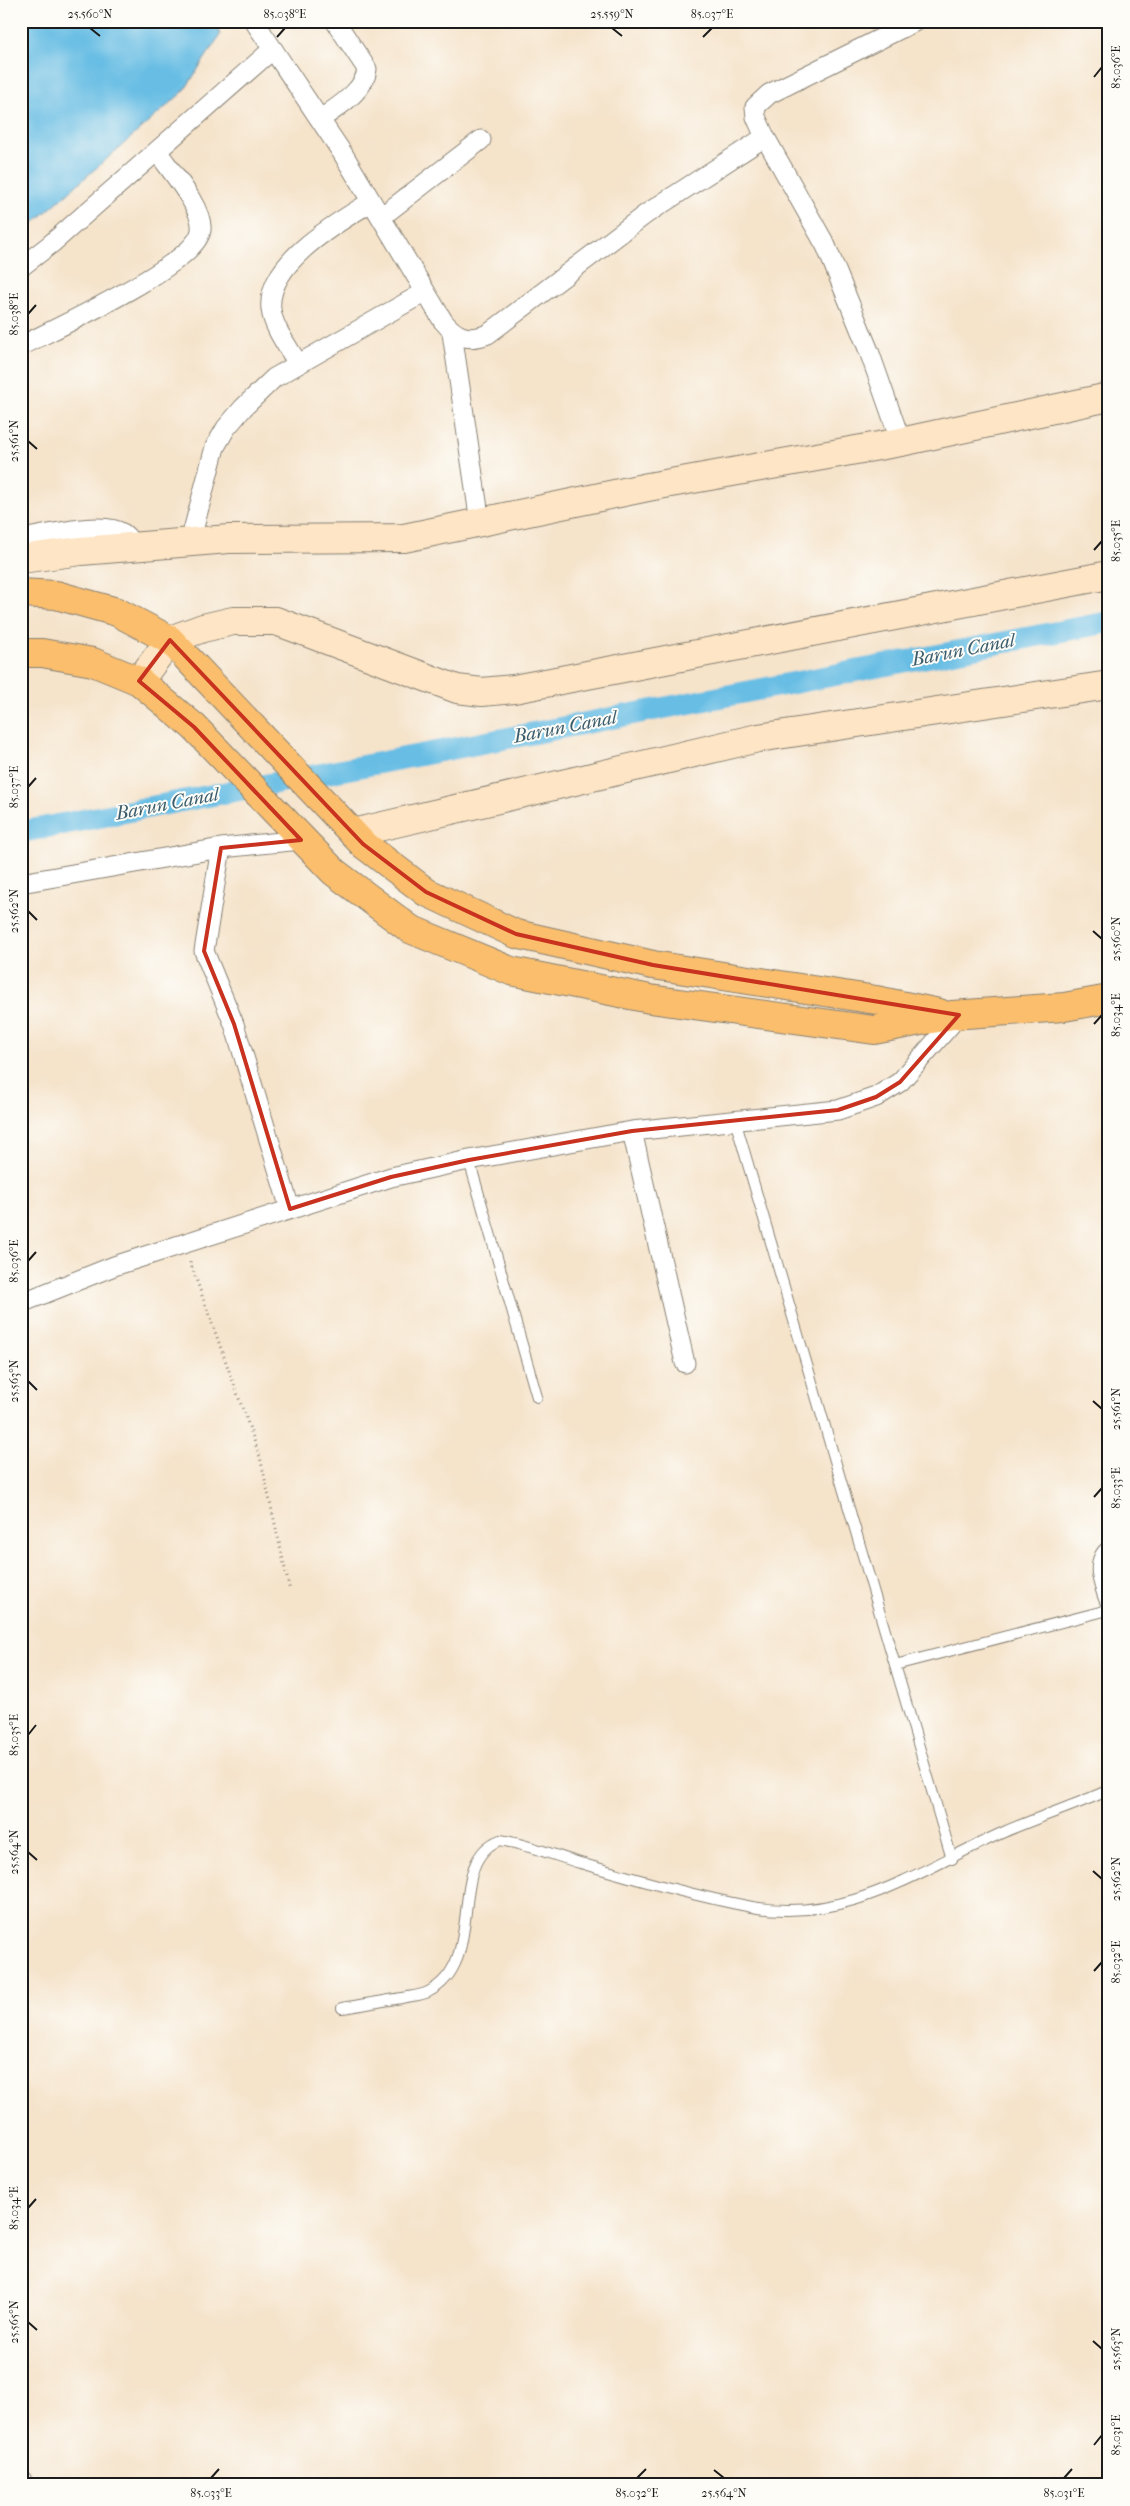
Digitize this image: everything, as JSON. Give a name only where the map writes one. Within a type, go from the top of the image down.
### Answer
[{"type":"highway","points":[[21,593],[56,595],[117,612],[170,640],[363,844],[426,892],[516,934],[653,965],[876,1000],[956,1015]]},
{"type":"highway","points":[[21,653],[42,652],[93,662],[140,681],[194,727],[334,872],[410,929],[510,971],[650,999],[874,1030],[956,1015],[1064,1007],[1109,999]]},
{"type":"main road","points":[[21,559],[80,551],[134,548],[229,538],[404,538],[648,487],[901,442],[1109,397]]},
{"type":"main road","points":[[140,681],[170,640],[203,628],[233,621],[276,621],[326,638],[434,682],[482,692],[514,689],[1109,575]]},
{"type":"main road","points":[[353,833],[758,738],[1109,685]]},
{"type":"street","points":[[254,21],[320,119],[425,292],[452,332],[462,338],[476,339],[488,334],[646,214],[765,137]]},
{"type":"street","points":[[320,119],[350,96],[366,77],[367,69],[335,21]]},
{"type":"street","points":[[901,442],[869,351],[826,246],[765,137],[756,118],[754,108],[761,100],[916,21]]},
{"type":"street","points":[[21,267],[51,244],[273,49]]},
{"type":"street","points":[[298,364],[273,320],[270,309],[272,296],[278,281],[290,263],[306,245],[323,232],[376,210],[481,140]]},
{"type":"street","points":[[21,346],[123,294],[179,258],[199,238],[202,228],[198,213],[157,151]]},
{"type":"street","points":[[190,542],[215,448],[226,428],[260,390],[298,364],[425,292]]},
{"type":"street","points":[[452,332],[480,522]]},
{"type":"street","points":[[21,539],[81,530],[113,529],[123,533],[134,548]]},
{"type":"street","points":[[21,883],[221,848],[292,830]]},
{"type":"street","points":[[221,848],[204,951],[234,1024],[290,1210]]},
{"type":"street","points":[[21,1303],[114,1266],[391,1177],[469,1160],[632,1131],[838,1110],[876,1098],[900,1082],[956,1015]]},
{"type":"street","points":[[632,1131],[685,1363]]},
{"type":"street","points":[[21,2479],[24,2485]]},
{"type":"lane","points":[[735,1120],[952,1859]]},
{"type":"lane","points":[[469,1160],[537,1397]]},
{"type":"lane","points":[[895,1665],[1108,1611],[1098,1584],[1096,1567],[1099,1554],[1109,1544]]},
{"type":"lane","points":[[342,2008],[426,1993],[444,1983],[460,1955],[473,1870],[478,1856],[488,1845],[500,1840],[695,1894],[776,1910],[798,1910],[845,1903],[908,1881],[1003,1832],[1065,1810],[1109,1790]]},
{"type":"path","points":[[184,1244],[260,1457],[290,1591]]},
{"type":"highlighted area","points":[[170,640],[363,844],[426,892],[516,934],[653,965],[959,1015],[900,1082],[876,1097],[838,1110],[632,1131],[469,1160],[391,1177],[290,1209],[234,1024],[204,951],[221,848],[301,840],[194,727],[139,681]]},
{"type":"water","points":[[21,21],[216,21],[220,35],[184,91],[21,234]]},
{"type":"waterway","name":"Barun Canal","points":[[21,832],[1109,622]]}]
